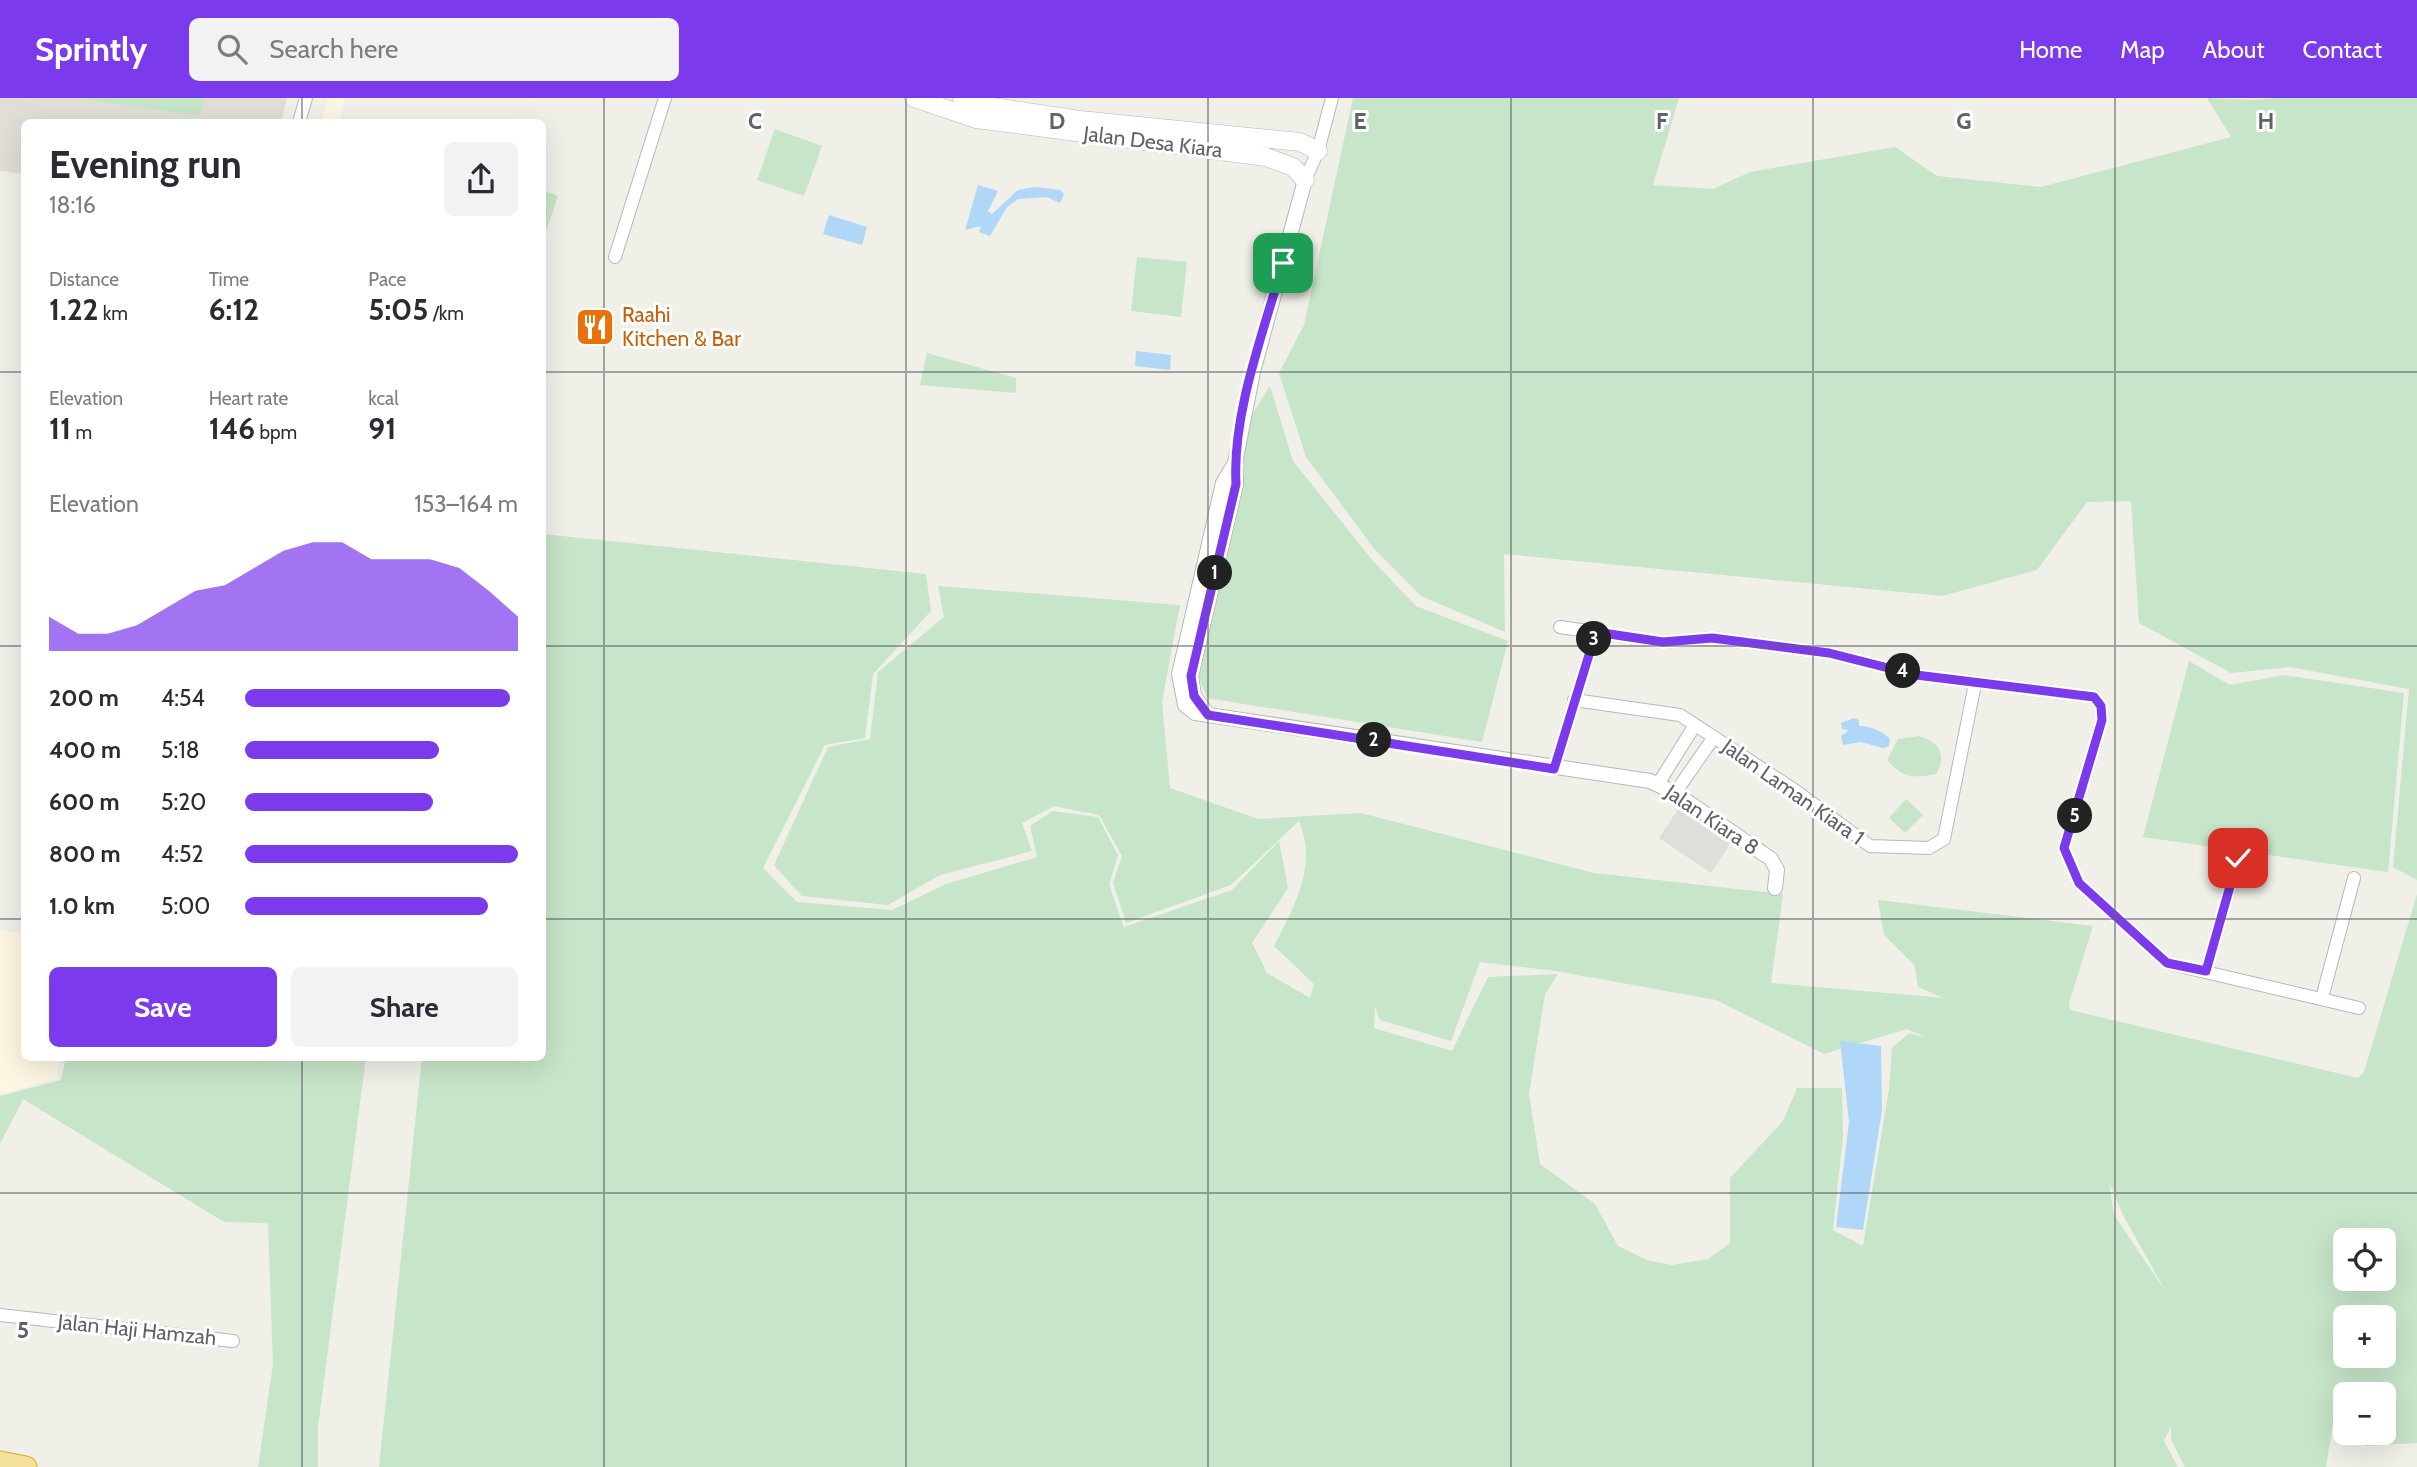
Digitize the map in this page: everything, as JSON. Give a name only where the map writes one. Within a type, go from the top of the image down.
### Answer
[{"type":"highway","points":[[0,1462],[26,1467]]},
{"type":"main road","name":"Jalan Desa Kiara","points":[[914,98],[976,120],[1266,156],[1293,167],[1306,180]]},
{"type":"main road","name":"Jalan Desa Kiara","points":[[962,98],[980,105],[1080,120],[1300,142],[1318,151]]},
{"type":"street","points":[[300,119],[306,98]]},
{"type":"street","points":[[615,257],[665,98]]},
{"type":"street","points":[[1306,180],[1318,151],[1332,98]]},
{"type":"street","name":"Jalan Kiara 8","points":[[1306,180],[1253,372],[1235,463],[1223,483],[1179,674],[1185,705],[1195,713],[1658,784],[1771,859],[1777,870],[1775,888]]},
{"type":"street","points":[[1560,627],[1663,642],[1712,638],[1829,653],[1916,675],[2094,697],[2101,706],[2102,720],[2064,848],[2079,883],[2167,963],[2360,1008]]},
{"type":"street","points":[[1554,769],[1596,632]]},
{"type":"street","name":"Jalan Laman Kiara 1","points":[[1574,700],[1680,715],[1796,791],[1870,846],[1929,848],[1944,839],[1975,684]]},
{"type":"street","points":[[1658,784],[1695,725]]},
{"type":"street","points":[[1675,793],[1714,737]]},
{"type":"street","points":[[2206,971],[2238,858]]},
{"type":"street","points":[[2322,998],[2354,878]]},
{"type":"street","name":"Jalan Haji Hamzah","points":[[0,1315],[233,1340]]},
{"type":"shaded area","points":[[0,98],[287,98],[282,119],[21,119],[21,174],[0,171]]},
{"type":"shaded area","points":[[328,98],[345,98],[340,119],[322,119]]},
{"type":"shaded area","points":[[1678,809],[1730,844],[1711,873],[1659,838]]},
{"type":"shaded area","points":[[0,930],[21,933],[21,1061],[59,1061],[57,1078],[8,1093],[0,1092]]},
{"type":"green space","points":[[74,98],[204,98],[201,116]]},
{"type":"green space","points":[[1353,98],[1679,98],[1653,185],[1713,189],[1750,172],[1895,147],[1937,176],[2041,187],[2231,137],[2207,98],[2417,98],[2417,880],[2393,867],[2409,689],[2290,667],[2231,673],[2139,623],[2131,501],[2087,502],[2037,570],[1942,596],[1504,554],[1505,632],[1421,596],[1376,551],[1306,457],[1279,373],[1304,325]]},
{"type":"green space","points":[[775,129],[822,146],[804,196],[757,180]]},
{"type":"green space","points":[[546,192],[558,196],[546,231]]},
{"type":"green space","points":[[1137,257],[1187,262],[1181,317],[1131,311]]},
{"type":"green space","points":[[927,353],[1016,378],[1016,393],[920,385]]},
{"type":"green space","points":[[1270,386],[1293,461],[1373,561],[1416,606],[1508,641],[1482,742],[1207,698],[1195,668],[1253,413]]},
{"type":"green space","points":[[546,534],[926,574],[931,611],[873,674],[865,738],[825,745],[763,868],[797,902],[892,910],[946,884],[1037,857],[1030,826],[1053,811],[1098,817],[1118,855],[1109,885],[1124,927],[1232,890],[1279,841],[1288,888],[1252,943],[1267,973],[1310,998],[1314,984],[1274,946],[1296,901],[1305,870],[1306,854],[1299,821],[1231,885],[1126,923],[1113,883],[1122,856],[1099,815],[1054,806],[1022,823],[1032,851],[940,875],[888,905],[802,896],[774,865],[828,747],[870,739],[878,672],[944,617],[938,586],[1180,605],[1162,702],[1170,788],[1258,819],[1361,813],[1594,873],[1783,894],[1771,983],[1943,998],[1918,987],[1915,966],[1884,935],[1878,900],[2093,926],[2069,1003],[2070,1010],[2358,1078],[2364,1072],[2417,894],[2417,1443],[2396,1444],[2396,1382],[2333,1382],[2333,1423],[2326,1467],[2185,1467],[2171,1439],[2171,1426],[2164,1441],[2178,1467],[379,1467],[422,1061],[546,1061]],"holes":[[[1480,962],[1556,971],[1716,1000],[1824,1054],[1907,1029],[1927,1038],[1909,1033],[1892,1048],[1889,1089],[1863,1246],[1833,1230],[1843,1136],[1842,1088],[1797,1088],[1783,1121],[1730,1178],[1730,1243],[1708,1259],[1672,1265],[1647,1260],[1618,1246],[1595,1204],[1540,1164],[1529,1094],[1545,994],[1558,974],[1488,977],[1452,1051],[1374,1028],[1375,1007],[1380,1020],[1451,1041]],[[2109,1182],[2123,1215],[2166,1292],[2114,1215]]]},
{"type":"green space","points":[[2189,661],[2230,685],[2283,675],[2404,693],[2388,872],[2143,837]]},
{"type":"green space","points":[[1919,736],[1932,742],[1940,750],[1940,767],[1936,774],[1909,776],[1887,760],[1898,739]]},
{"type":"green space","points":[[1906,799],[1923,815],[1905,833],[1889,818]]},
{"type":"green space","points":[[65,1061],[365,1061],[318,1427],[318,1467],[258,1467],[273,1364],[268,1223],[224,1222],[23,1099],[0,1144],[0,1096],[61,1080]]},
{"type":"water","points":[[978,185],[998,191],[988,211],[992,214],[1018,190],[1035,187],[1060,190],[1064,194],[1060,203],[1047,197],[1018,199],[1007,207],[990,236],[979,232],[981,226],[965,230]]},
{"type":"water","points":[[829,215],[867,227],[862,245],[823,234]]},
{"type":"water","points":[[1136,351],[1171,355],[1170,370],[1135,366]]},
{"type":"water","points":[[1854,718],[1859,720],[1859,726],[1885,734],[1890,740],[1889,746],[1883,748],[1861,742],[1843,745],[1841,736],[1849,730],[1842,729],[1841,723]]},
{"type":"water","points":[[1840,1041],[1881,1046],[1882,1110],[1863,1230],[1836,1227],[1849,1122]]},
{"type":"place","name":"Raahi Kitchen & Bar","points":[[595,327]]},
{"type":"route","points":[[1283,263],[1253,372],[1235,463],[1236,484],[1191,676],[1194,696],[1208,715],[1554,769],[1596,632],[1663,642],[1712,638],[1829,653],[1916,675],[2094,697],[2101,706],[2102,720],[2064,848],[2079,883],[2167,963],[2206,971],[2238,858]]}]
